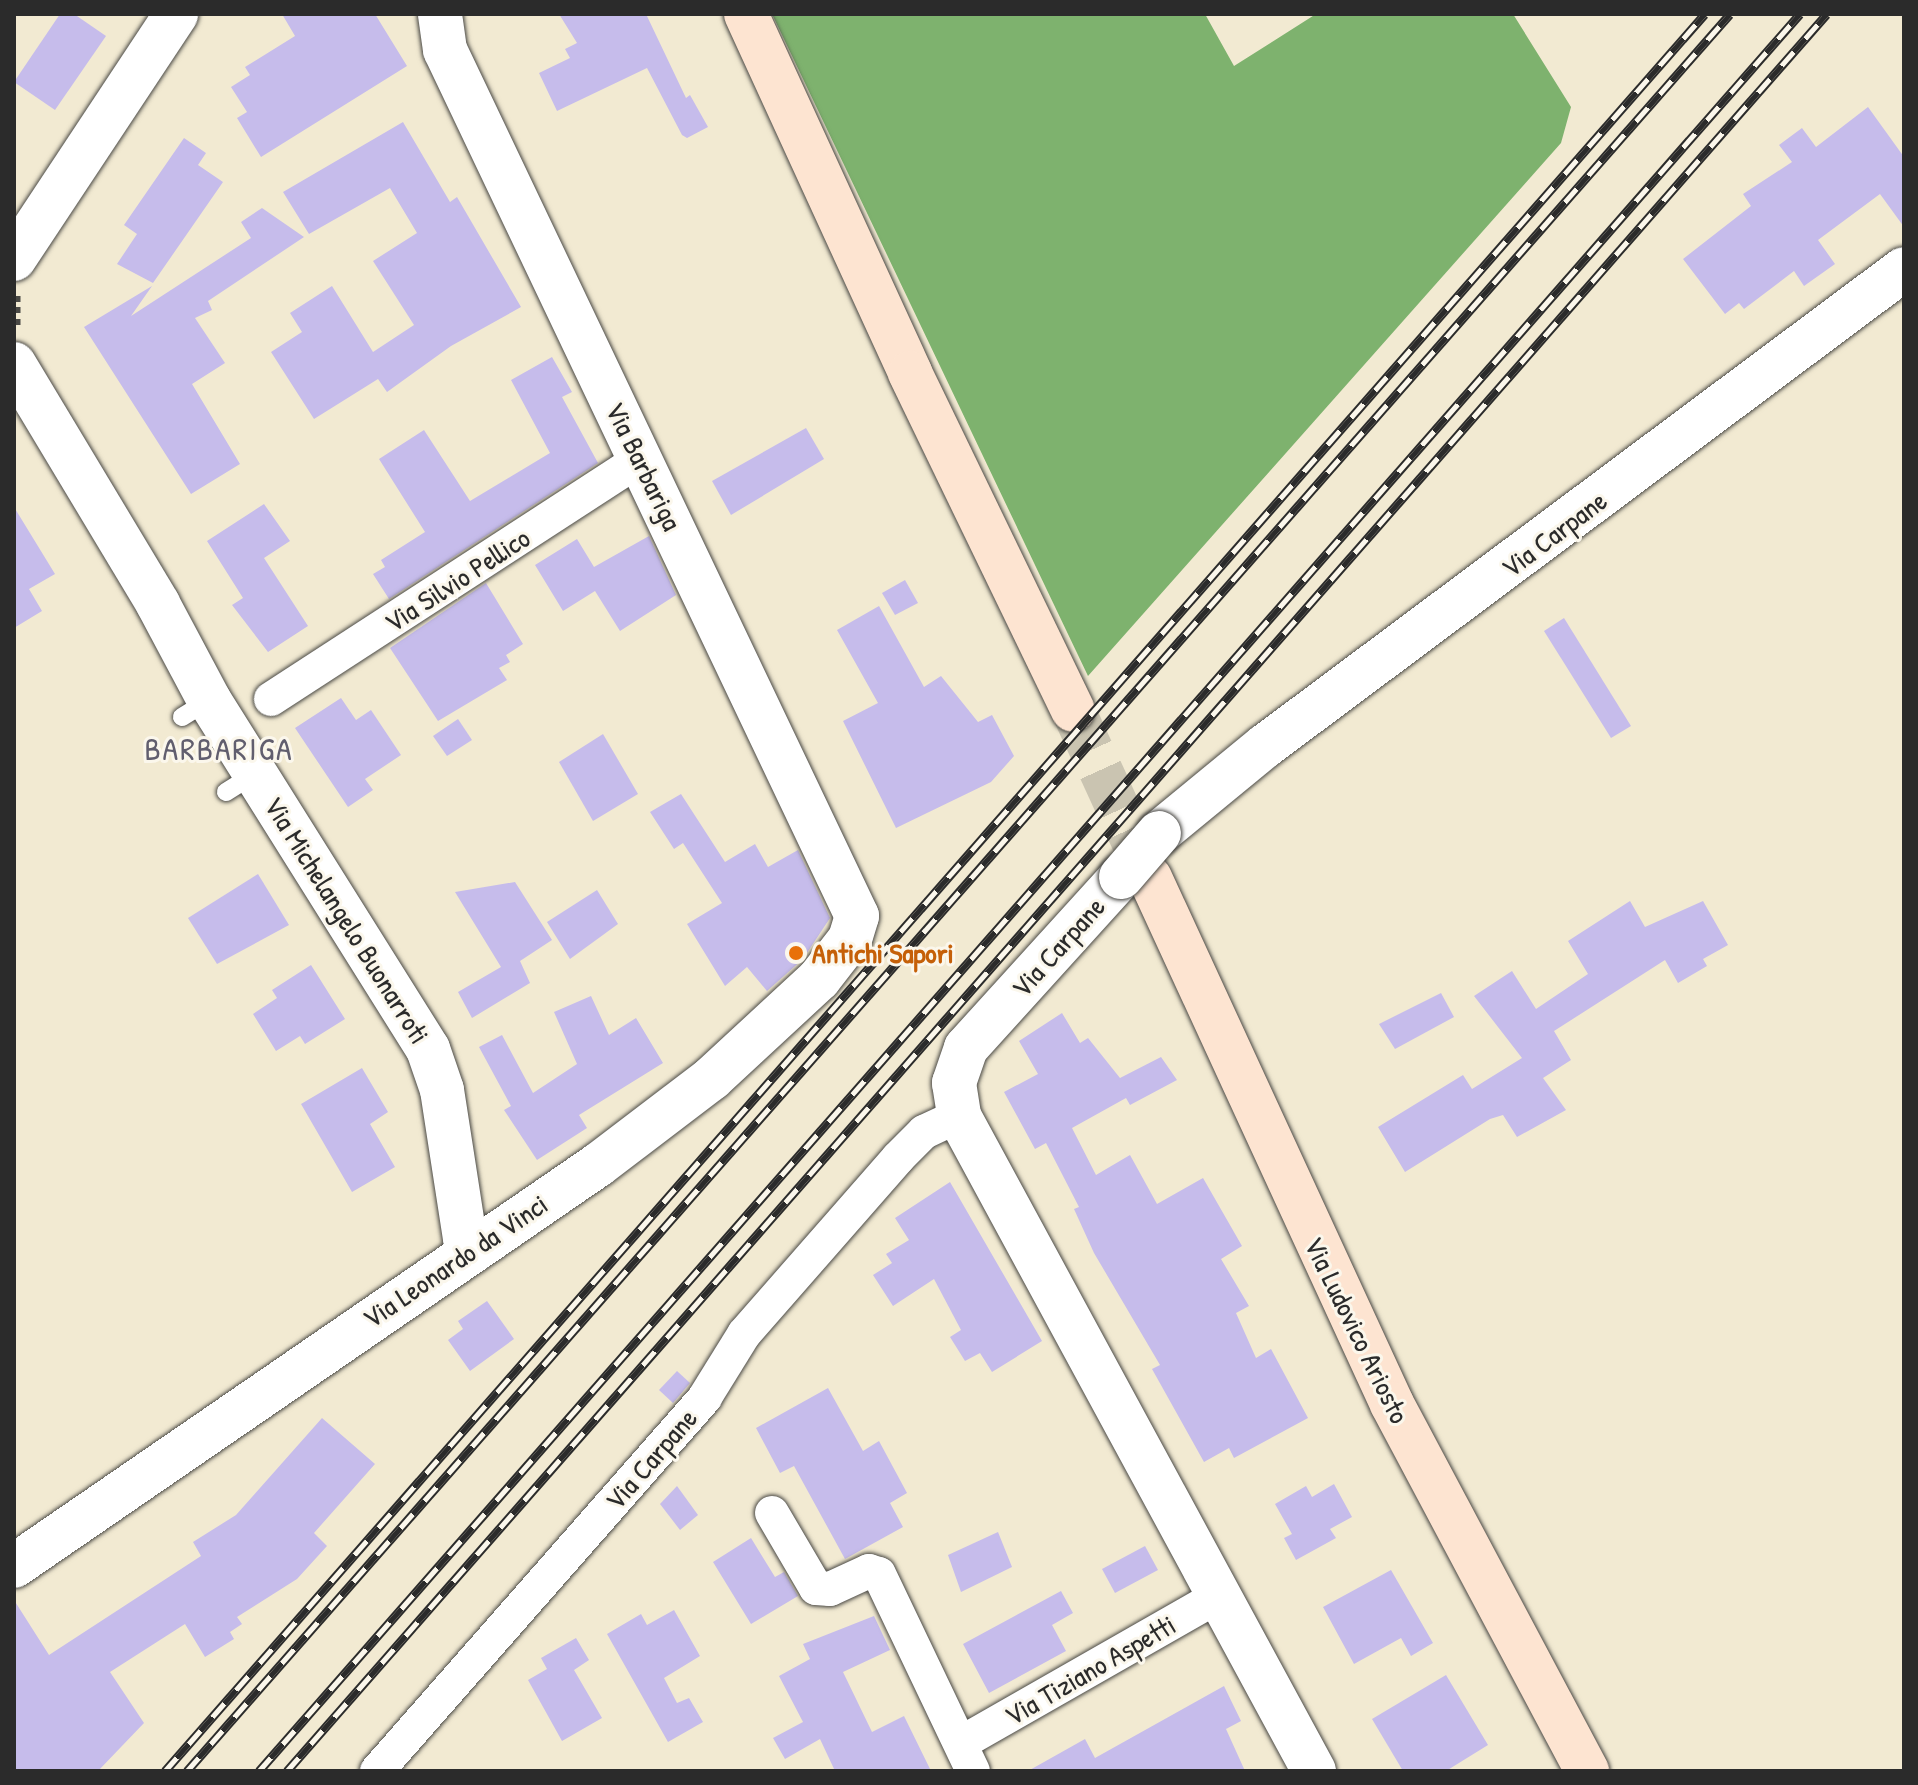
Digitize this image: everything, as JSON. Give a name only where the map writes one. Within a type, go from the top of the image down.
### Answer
[{"type":"main road","points":[[746,14],[910,373],[1073,710]]},
{"type":"main road","name":"Via Ludovico Ariosto","points":[[1132,881],[1392,1404],[1587,1771]]},
{"type":"street","points":[[18,273],[176,14]]},
{"type":"street","name":"Via Barbariga","points":[[440,14],[445,50],[857,916]]},
{"type":"street","name":"Via Carpane","points":[[377,1771],[705,1397],[744,1334],[898,1158],[924,1132],[959,1116],[954,1083],[966,1048],[1132,881],[1159,833],[1419,619],[1665,437],[1904,269]]},
{"type":"street","name":"Via Michelangelo Buonarroti","points":[[16,350],[195,708],[240,783],[428,1049],[442,1090],[465,1238],[473,1251]]},
{"type":"street","name":"Via Silvio Pellico","points":[[271,699],[641,459]]},
{"type":"street","name":"Via Leonardo da Vinci","points":[[14,1566],[598,1165],[712,1078],[819,979],[850,939],[857,916]]},
{"type":"street","points":[[959,1116],[1314,1771]]},
{"type":"street","name":"Via Tiziano Aspetti","points":[[772,1513],[816,1588],[830,1589],[869,1571],[879,1574],[967,1757],[1219,1596]]},
{"type":"path","points":[[16,350],[18,273]]},
{"type":"green space","points":[[772,14],[1205,14],[1234,66],[1316,14],[1513,14],[1571,107],[1561,143],[1088,676]]},
{"type":"building","points":[[60,14],[74,14],[106,36],[55,110],[14,82]]},
{"type":"building","points":[[282,14],[375,14],[407,66],[261,157],[237,118],[247,112],[231,87],[250,75],[245,67],[295,36]]},
{"type":"building","points":[[559,14],[646,14],[686,98],[690,95],[708,127],[687,138],[682,135],[647,68],[557,111],[539,73],[570,58],[565,49],[577,43]]},
{"type":"building","points":[[1868,107],[1904,157],[1904,227],[1880,194],[1818,240],[1835,264],[1804,286],[1794,271],[1744,309],[1739,303],[1725,314],[1683,259],[1751,206],[1743,194],[1792,162],[1779,145],[1802,128],[1816,147]]},
{"type":"building","points":[[403,122],[450,202],[457,197],[521,307],[451,346],[387,392],[378,379],[314,419],[271,352],[302,332],[290,313],[332,286],[373,352],[414,325],[373,261],[417,233],[390,188],[309,234],[283,192]]},
{"type":"building","points":[[184,138],[206,153],[198,165],[223,182],[153,283],[117,264],[137,234],[124,225]]},
{"type":"building","points":[[262,208],[304,237],[208,301],[212,310],[195,318],[225,363],[192,384],[240,464],[191,494],[84,327],[152,286],[131,316],[251,238],[241,222]]},
{"type":"building","points":[[552,357],[572,392],[562,397],[598,463],[389,599],[373,574],[385,567],[381,560],[425,532],[379,459],[424,430],[470,501],[550,453],[511,380]]},
{"type":"building","points":[[806,428],[824,459],[731,515],[712,481]]},
{"type":"building","points":[[264,504],[290,541],[264,558],[308,626],[268,652],[232,605],[243,598],[207,541]]},
{"type":"building","points":[[14,507],[55,574],[29,589],[42,611],[14,628]]},
{"type":"building","points":[[649,536],[676,595],[620,631],[595,591],[563,611],[535,565],[577,539],[594,567]]},
{"type":"building","points":[[905,580],[918,603],[895,615],[882,593]]},
{"type":"building","points":[[486,583],[523,644],[506,655],[510,662],[499,668],[507,680],[438,721],[390,648]]},
{"type":"building","points":[[879,606],[924,687],[941,676],[978,722],[992,715],[1014,756],[991,782],[896,828],[843,721],[878,703],[837,630]]},
{"type":"building","points":[[1564,618],[1631,726],[1611,738],[1544,631]]},
{"type":"building","points":[[341,698],[356,720],[371,710],[401,755],[365,779],[373,790],[348,807],[295,728]]},
{"type":"building","points":[[458,719],[472,740],[447,756],[433,736]]},
{"type":"building","points":[[603,734],[638,794],[593,821],[559,762]]},
{"type":"building","points":[[681,794],[725,862],[755,844],[768,867],[798,850],[830,918],[803,959],[767,991],[747,967],[725,986],[687,924],[722,903],[683,843],[674,849],[650,812]]},
{"type":"building","points":[[258,874],[289,925],[217,964],[188,918]]},
{"type":"building","points":[[515,882],[552,940],[520,961],[530,983],[472,1018],[458,992],[501,967],[455,892]]},
{"type":"building","points":[[597,890],[618,924],[570,959],[547,922]]},
{"type":"building","points":[[1630,901],[1645,927],[1703,901],[1728,945],[1703,959],[1707,966],[1678,983],[1665,960],[1554,1031],[1571,1060],[1543,1078],[1566,1110],[1517,1137],[1503,1115],[1490,1119],[1405,1172],[1378,1127],[1463,1075],[1472,1089],[1522,1058],[1474,996],[1512,971],[1536,1009],[1588,974],[1568,941]]},
{"type":"building","points":[[311,965],[345,1019],[305,1044],[300,1036],[276,1051],[253,1014],[277,998],[272,990]]},
{"type":"building","points":[[1441,993],[1454,1017],[1395,1049],[1379,1024]]},
{"type":"building","points":[[591,996],[609,1035],[636,1018],[663,1063],[579,1115],[587,1128],[537,1160],[504,1110],[511,1106],[479,1047],[502,1035],[533,1093],[577,1064],[554,1012]]},
{"type":"building","points":[[1062,1013],[1080,1043],[1088,1038],[1120,1078],[1161,1057],[1177,1080],[1130,1105],[1126,1098],[1072,1128],[1096,1175],[1130,1155],[1157,1204],[1203,1178],[1242,1246],[1221,1259],[1249,1306],[1236,1313],[1256,1358],[1271,1349],[1308,1418],[1234,1458],[1229,1448],[1204,1462],[1152,1369],[1160,1365],[1094,1253],[1074,1209],[1079,1207],[1046,1143],[1035,1149],[1004,1092],[1038,1074],[1019,1041]]},
{"type":"building","points":[[362,1068],[388,1112],[370,1124],[395,1167],[352,1192],[301,1104]]},
{"type":"building","points":[[950,1182],[1042,1341],[992,1372],[980,1353],[965,1361],[950,1337],[961,1330],[934,1279],[893,1306],[873,1275],[892,1263],[886,1254],[909,1240],[895,1218]]},
{"type":"building","points":[[487,1301],[514,1339],[470,1371],[448,1340],[463,1329],[458,1321]]},
{"type":"building","points":[[677,1371],[690,1383],[673,1403],[659,1390]]},
{"type":"building","points":[[828,1388],[863,1451],[879,1441],[907,1493],[890,1503],[903,1527],[845,1559],[794,1466],[780,1473],[756,1428]]},
{"type":"building","points":[[322,1418],[375,1464],[314,1533],[327,1546],[297,1579],[237,1617],[242,1624],[230,1632],[234,1639],[205,1657],[185,1624],[110,1672],[144,1723],[98,1771],[14,1771],[14,1600],[49,1655],[201,1556],[193,1542],[236,1515]]},
{"type":"building","points":[[1334,1484],[1352,1517],[1330,1529],[1336,1538],[1296,1560],[1284,1538],[1292,1534],[1275,1504],[1306,1486],[1312,1497]]},
{"type":"building","points":[[677,1486],[698,1515],[680,1530],[660,1504]]},
{"type":"building","points":[[998,1532],[1012,1567],[961,1592],[948,1555]]},
{"type":"building","points":[[751,1538],[775,1577],[784,1572],[798,1596],[751,1624],[713,1562]]},
{"type":"building","points":[[1145,1546],[1158,1570],[1115,1593],[1102,1569]]},
{"type":"building","points":[[1391,1570],[1433,1643],[1411,1656],[1401,1638],[1354,1664],[1323,1607]]},
{"type":"building","points":[[1061,1591],[1073,1613],[1052,1625],[1066,1651],[989,1693],[963,1644]]},
{"type":"building","points":[[674,1610],[700,1656],[664,1678],[677,1703],[689,1698],[703,1722],[668,1742],[607,1634],[641,1614],[647,1625]]},
{"type":"building","points":[[874,1616],[890,1650],[843,1672],[872,1732],[904,1716],[931,1771],[835,1771],[820,1739],[785,1759],[773,1738],[803,1722],[779,1676],[810,1659],[803,1644]]},
{"type":"building","points":[[576,1638],[589,1660],[574,1670],[602,1718],[562,1741],[528,1680],[547,1669],[541,1658]]},
{"type":"building","points":[[1446,1675],[1488,1745],[1446,1771],[1403,1771],[1372,1719]]},
{"type":"building","points":[[1224,1686],[1241,1721],[1226,1729],[1245,1771],[1028,1771],[1085,1739],[1095,1758]]},
{"type":"tunnel","points":[[1073,710],[1150,878]]},
{"type":"railway","points":[[165,1771],[1705,14]]},
{"type":"railway","points":[[187,1771],[1730,14]]},
{"type":"railway","points":[[259,1771],[1800,14]]},
{"type":"railway","points":[[287,1771],[1827,14]]},
{"type":"place","name":"Antichi Sapori","points":[[796,953]]},
{"type":"district","name":"BARBARIGA","points":[[219,749]]}]
